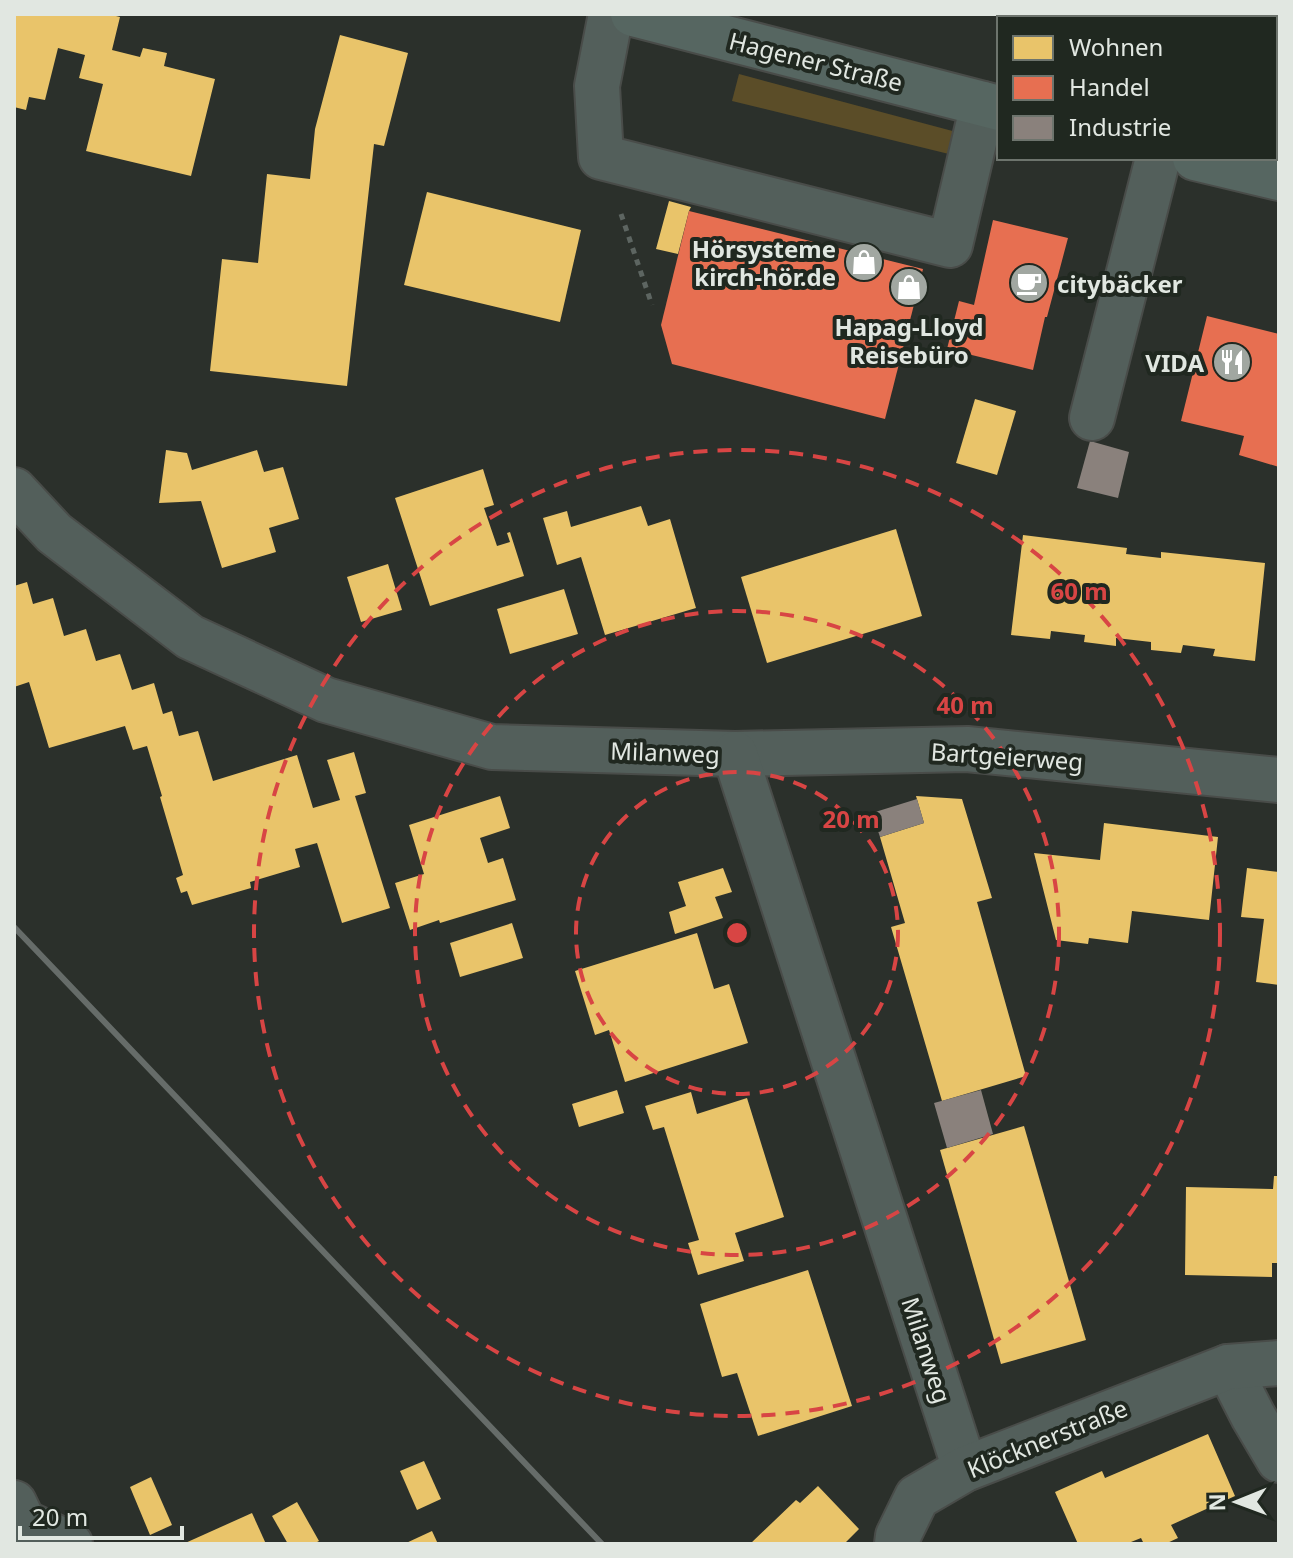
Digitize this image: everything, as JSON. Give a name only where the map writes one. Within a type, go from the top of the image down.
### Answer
[{"type":"main road","name":"Hagener Straße","points":[[633,14],[991,106]]},
{"type":"main road","points":[[1203,160],[1279,178]]},
{"type":"street","points":[[611,14],[597,86],[601,157],[950,245],[991,106]]},
{"type":"street","points":[[1092,418],[1157,160]]},
{"type":"street","name":"Milanweg","points":[[14,490],[54,533],[190,637],[326,700],[492,747],[735,754],[965,1469]]},
{"type":"street","name":"Bartgeierweg","points":[[735,754],[967,749],[1279,780]]},
{"type":"street","name":"Klöcknerstraße","points":[[897,1544],[917,1497],[965,1469],[1228,1367],[1279,1363]]},
{"type":"street","points":[[1228,1367],[1279,1460]]},
{"type":"street","points":[[14,1503],[23,1522],[70,1544]]},
{"type":"path","points":[[601,157],[652,305]]},
{"type":"shaded area","points":[[739,74],[960,133],[953,155],[732,101]]},
{"type":"building: Wohnen","points":[[14,14],[108,14],[120,17],[112,50],[140,57],[143,48],[167,53],[164,66],[215,79],[191,176],[86,151],[103,84],[79,78],[85,55],[58,48],[45,100],[29,97],[26,110],[14,107]]},
{"type":"building: Wohnen","points":[[1279,14],[1279,52],[1277,16],[1182,16]]},
{"type":"building: Wohnen","points":[[340,35],[408,53],[384,146],[374,144],[347,386],[210,371],[222,259],[258,263],[267,174],[310,179],[315,129]]},
{"type":"building: Wohnen","points":[[427,192],[581,230],[560,322],[404,285]]},
{"type":"building: Wohnen","points":[[669,201],[691,207],[678,254],[656,249]]},
{"type":"building: Wohnen","points":[[975,399],[1016,411],[997,475],[956,463]]},
{"type":"building: Wohnen","points":[[166,450],[187,453],[192,470],[257,450],[264,472],[283,467],[299,519],[269,528],[276,552],[222,568],[201,501],[159,503]]},
{"type":"building: Wohnen","points":[[483,469],[494,505],[484,508],[497,546],[510,542],[507,533],[510,532],[524,576],[430,606],[395,498]]},
{"type":"building: Wohnen","points":[[641,506],[648,526],[670,519],[696,608],[605,635],[581,557],[557,565],[543,518],[567,511],[571,527]]},
{"type":"building: Wohnen","points":[[896,529],[922,616],[767,663],[741,577]]},
{"type":"building: Wohnen","points":[[1023,535],[1127,548],[1126,554],[1161,558],[1161,552],[1265,563],[1255,661],[1213,656],[1215,649],[1183,645],[1181,653],[1151,650],[1151,642],[1116,638],[1116,646],[1084,642],[1085,635],[1051,631],[1050,639],[1011,635]]},
{"type":"building: Wohnen","points":[[388,564],[402,610],[361,622],[347,577]]},
{"type":"building: Wohnen","points":[[27,582],[33,604],[53,598],[64,636],[86,629],[96,661],[120,654],[132,690],[154,683],[163,714],[172,711],[179,736],[198,731],[213,781],[297,755],[313,808],[340,800],[327,760],[354,752],[366,793],[355,796],[390,908],[342,923],[317,843],[295,849],[300,867],[250,882],[251,888],[192,905],[187,891],[181,893],[176,878],[183,875],[147,746],[133,750],[125,726],[49,748],[29,682],[14,687],[14,586]]},
{"type":"building: Wohnen","points":[[564,589],[578,634],[510,654],[497,609]]},
{"type":"building: Wohnen","points":[[500,796],[510,828],[480,838],[488,863],[503,858],[516,900],[410,930],[395,883],[424,874],[409,825]]},
{"type":"building: Wohnen","points":[[916,796],[962,799],[992,898],[977,902],[1026,1076],[942,1101],[891,927],[905,923],[880,837],[924,823]]},
{"type":"building: Wohnen","points":[[1104,823],[1218,837],[1209,920],[1132,911],[1128,943],[1089,938],[1088,944],[1056,940],[1034,853],[1100,860]]},
{"type":"building: Wohnen","points":[[723,868],[732,892],[715,897],[723,918],[675,934],[669,912],[686,906],[678,882]]},
{"type":"building: Wohnen","points":[[1247,868],[1279,872],[1279,985],[1256,982],[1264,919],[1241,917]]},
{"type":"building: Wohnen","points":[[512,923],[523,958],[460,977],[450,943]]},
{"type":"building: Wohnen","points":[[697,933],[714,989],[729,984],[748,1043],[625,1082],[609,1030],[595,1035],[575,971]]},
{"type":"building: Wohnen","points":[[617,1090],[624,1113],[579,1127],[572,1104]]},
{"type":"building: Wohnen","points":[[691,1092],[697,1114],[747,1098],[784,1217],[735,1233],[744,1261],[698,1275],[688,1243],[699,1240],[664,1127],[653,1130],[645,1106]]},
{"type":"building: Wohnen","points":[[1024,1126],[1086,1340],[1001,1364],[940,1150]]},
{"type":"building: Wohnen","points":[[1274,1176],[1279,1176],[1279,1263],[1272,1263],[1272,1277],[1185,1275],[1186,1187],[1273,1189]]},
{"type":"building: Wohnen","points":[[808,1270],[852,1406],[758,1436],[737,1373],[722,1377],[700,1304]]},
{"type":"building: Wohnen","points":[[1208,1434],[1235,1496],[1171,1525],[1178,1538],[1165,1544],[1144,1544],[1141,1538],[1126,1544],[1078,1544],[1055,1492],[1102,1471],[1105,1478]]},
{"type":"building: Wohnen","points":[[424,1461],[441,1499],[417,1510],[400,1471]]},
{"type":"building: Wohnen","points":[[151,1477],[172,1525],[150,1535],[130,1487]]},
{"type":"building: Wohnen","points":[[818,1486],[859,1529],[844,1544],[750,1544],[796,1500],[800,1503]]},
{"type":"building: Wohnen","points":[[297,1502],[319,1541],[313,1544],[288,1544],[272,1516]]},
{"type":"building: Wohnen","points":[[252,1513],[266,1544],[183,1544]]},
{"type":"building: Wohnen","points":[[432,1531],[438,1544],[404,1544]]},
{"type":"building: Handel","points":[[689,211],[923,269],[885,419],[672,364],[661,325]]},
{"type":"building: Handel","points":[[993,220],[1068,238],[1033,370],[947,349],[959,301],[974,305]]},
{"type":"building: Handel","points":[[1207,316],[1279,334],[1279,467],[1239,455],[1244,436],[1181,421]]},
{"type":"building: Industrie","points":[[1090,441],[1129,452],[1118,498],[1077,488]]},
{"type":"building: Industrie","points":[[917,799],[924,823],[880,837],[872,813]]},
{"type":"building: Industrie","points":[[981,1090],[993,1134],[947,1148],[934,1103]]},
{"type":"railway","points":[[14,927],[602,1544]]},
{"type":"place","name":"Hörsysteme kirch-hör.de","points":[[864,262]]},
{"type":"place","name":"citybäcker","points":[[1029,283]]},
{"type":"place","name":"Hapag-Lloyd Reisebüro","points":[[909,287]]},
{"type":"place","name":"VIDA","points":[[1232,362]]}]
